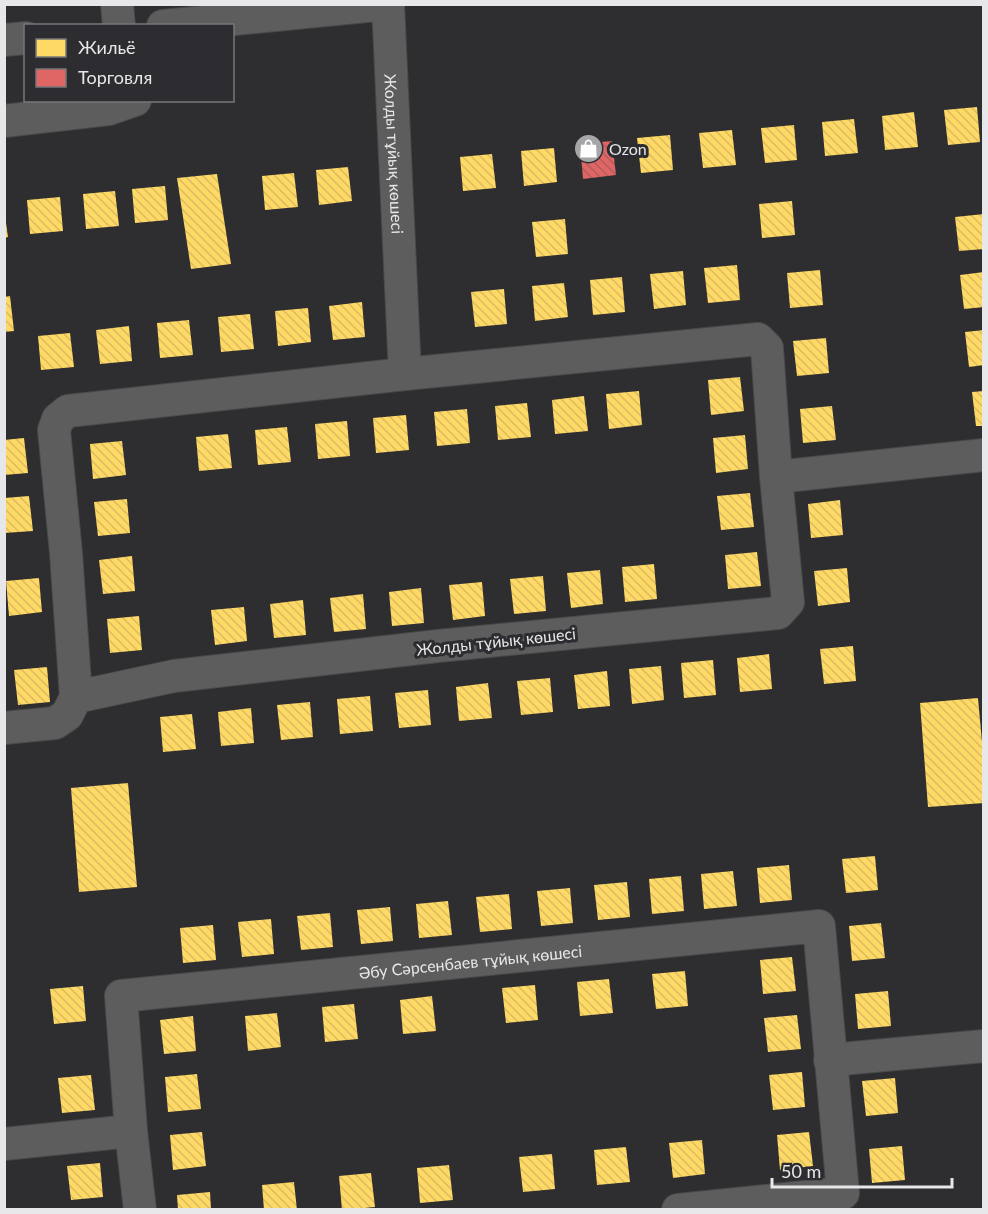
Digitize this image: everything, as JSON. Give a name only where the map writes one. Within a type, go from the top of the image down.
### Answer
[{"type":"street","points":[[117,4],[120,24]]},
{"type":"street","points":[[198,24],[388,4]]},
{"type":"street","name":"Жолды тұйық көшесі","points":[[388,4],[405,374]]},
{"type":"street","points":[[4,40],[24,38]]},
{"type":"street","points":[[4,122],[109,109],[129,102]]},
{"type":"street","name":"Жолды тұйық көшесі","points":[[758,339],[767,348],[788,602],[778,613],[438,646],[174,676],[76,698],[66,553],[54,430],[58,419],[68,411],[405,374],[758,339]]},
{"type":"street","points":[[776,477],[984,455]]},
{"type":"street","points":[[4,728],[55,723],[67,715],[76,698]]},
{"type":"street","name":"Әбу Сәрсенбаев тұйық көшесі","points":[[140,1209],[131,1131],[121,996],[819,926],[843,1193],[678,1209]]},
{"type":"street","points":[[831,1060],[984,1046]]},
{"type":"street","points":[[4,1144],[131,1131]]},
{"type":"building: Жильё","points":[[977,107],[980,142],[948,145],[944,110]]},
{"type":"building: Жильё","points":[[914,112],[918,147],[885,150],[882,116]]},
{"type":"building: Жильё","points":[[854,119],[858,153],[825,156],[822,122]]},
{"type":"building: Жильё","points":[[794,125],[797,160],[765,163],[761,128]]},
{"type":"building: Жильё","points":[[732,130],[736,165],[703,168],[699,133]]},
{"type":"building: Жильё","points":[[670,135],[673,170],[641,173],[637,138]]},
{"type":"building: Жильё","points":[[554,148],[557,182],[524,186],[521,151]]},
{"type":"building: Жильё","points":[[492,154],[496,188],[463,191],[460,157]]},
{"type":"building: Жильё","points":[[348,167],[352,201],[319,205],[316,170]]},
{"type":"building: Жильё","points":[[294,173],[298,207],[265,210],[262,176]]},
{"type":"building: Жильё","points":[[217,174],[231,264],[191,269],[177,178]]},
{"type":"building: Жильё","points":[[165,186],[168,220],[135,223],[132,189]]},
{"type":"building: Жильё","points":[[115,191],[119,226],[86,229],[83,194]]},
{"type":"building: Жильё","points":[[60,197],[63,231],[30,234],[27,200]]},
{"type":"building: Жильё","points":[[792,201],[795,235],[762,238],[759,204]]},
{"type":"building: Жильё","points":[[984,214],[984,249],[959,251],[955,217]]},
{"type":"building: Жильё","points":[[565,219],[568,254],[536,257],[532,222]]},
{"type":"building: Жильё","points":[[4,223],[6,223],[8,237],[4,238]]},
{"type":"building: Жильё","points":[[737,265],[740,300],[708,303],[704,268]]},
{"type":"building: Жильё","points":[[820,270],[823,305],[790,308],[787,273]]},
{"type":"building: Жильё","points":[[683,271],[686,305],[654,309],[650,274]]},
{"type":"building: Жильё","points":[[984,272],[984,307],[964,309],[960,275]]},
{"type":"building: Жильё","points":[[622,277],[625,312],[593,315],[590,280]]},
{"type":"building: Жильё","points":[[564,283],[568,317],[535,321],[532,286]]},
{"type":"building: Жильё","points":[[504,289],[507,324],[475,327],[471,292]]},
{"type":"building: Жильё","points":[[10,296],[14,331],[4,332],[4,297]]},
{"type":"building: Жильё","points":[[362,302],[365,337],[333,340],[329,306]]},
{"type":"building: Жильё","points":[[308,308],[311,342],[278,346],[275,311]]},
{"type":"building: Жильё","points":[[250,314],[254,349],[221,352],[218,317]]},
{"type":"building: Жильё","points":[[189,320],[193,355],[160,358],[157,323]]},
{"type":"building: Жильё","points":[[129,326],[132,361],[100,364],[96,330]]},
{"type":"building: Жильё","points":[[984,330],[984,365],[969,367],[965,332]]},
{"type":"building: Жильё","points":[[70,333],[74,367],[41,370],[38,336]]},
{"type":"building: Жильё","points":[[826,338],[829,373],[797,376],[793,341]]},
{"type":"building: Жильё","points":[[740,377],[744,411],[711,415],[708,380]]},
{"type":"building: Жильё","points":[[639,391],[642,425],[609,429],[606,394]]},
{"type":"building: Жильё","points":[[984,391],[984,426],[976,426],[972,392]]},
{"type":"building: Жильё","points":[[584,396],[588,431],[555,434],[552,400]]},
{"type":"building: Жильё","points":[[527,403],[531,437],[498,440],[495,406]]},
{"type":"building: Жильё","points":[[832,406],[836,440],[803,443],[800,409]]},
{"type":"building: Жильё","points":[[467,409],[470,443],[437,446],[434,412]]},
{"type":"building: Жильё","points":[[406,415],[409,450],[376,453],[373,418]]},
{"type":"building: Жильё","points":[[347,421],[350,456],[318,459],[315,424]]},
{"type":"building: Жильё","points":[[287,427],[291,462],[258,465],[255,430]]},
{"type":"building: Жильё","points":[[228,434],[232,468],[199,471],[196,437]]},
{"type":"building: Жильё","points":[[745,435],[748,469],[716,473],[713,438]]},
{"type":"building: Жильё","points":[[24,438],[28,473],[4,475],[4,440]]},
{"type":"building: Жильё","points":[[122,441],[126,475],[93,479],[90,444]]},
{"type":"building: Жильё","points":[[750,493],[754,527],[721,530],[717,496]]},
{"type":"building: Жильё","points":[[29,496],[33,531],[4,533],[4,498]]},
{"type":"building: Жильё","points":[[127,499],[130,533],[98,536],[94,502]]},
{"type":"building: Жильё","points":[[840,500],[843,535],[811,538],[808,504]]},
{"type":"building: Жильё","points":[[757,552],[761,586],[728,589],[725,555]]},
{"type":"building: Жильё","points":[[132,556],[135,591],[103,594],[99,560]]},
{"type":"building: Жильё","points":[[654,564],[657,599],[625,602],[622,567]]},
{"type":"building: Жильё","points":[[847,568],[850,602],[818,606],[814,571]]},
{"type":"building: Жильё","points":[[600,570],[603,604],[571,608],[567,573]]},
{"type":"building: Жильё","points":[[543,576],[546,611],[514,614],[510,579]]},
{"type":"building: Жильё","points":[[39,578],[42,612],[9,616],[6,581]]},
{"type":"building: Жильё","points":[[482,582],[485,616],[453,620],[449,585]]},
{"type":"building: Жильё","points":[[421,588],[424,623],[392,626],[389,592]]},
{"type":"building: Жильё","points":[[363,594],[366,629],[334,632],[330,598]]},
{"type":"building: Жильё","points":[[303,600],[306,635],[274,638],[270,604]]},
{"type":"building: Жильё","points":[[244,607],[247,641],[215,645],[211,610]]},
{"type":"building: Жильё","points":[[139,616],[142,650],[110,653],[107,619]]},
{"type":"building: Жильё","points":[[853,646],[856,681],[824,684],[820,649]]},
{"type":"building: Жильё","points":[[769,654],[772,689],[740,692],[737,658]]},
{"type":"building: Жильё","points":[[713,660],[716,695],[684,698],[681,663]]},
{"type":"building: Жильё","points":[[661,666],[664,700],[632,704],[629,669]]},
{"type":"building: Жильё","points":[[47,667],[50,702],[18,705],[14,670]]},
{"type":"building: Жильё","points":[[607,671],[610,706],[578,709],[574,675]]},
{"type":"building: Жильё","points":[[550,678],[553,712],[521,715],[517,681]]},
{"type":"building: Жильё","points":[[488,683],[492,718],[459,721],[456,687]]},
{"type":"building: Жильё","points":[[428,690],[431,725],[399,728],[395,693]]},
{"type":"building: Жильё","points":[[370,696],[373,731],[340,734],[337,699]]},
{"type":"building: Жильё","points":[[978,698],[984,764],[984,803],[928,807],[920,703]]},
{"type":"building: Жильё","points":[[310,702],[313,737],[281,740],[277,705]]},
{"type":"building: Жильё","points":[[251,708],[254,743],[221,746],[218,712]]},
{"type":"building: Жильё","points":[[192,714],[196,749],[163,752],[160,717]]},
{"type":"building: Жильё","points":[[128,783],[137,887],[79,892],[71,788]]},
{"type":"building: Жильё","points":[[875,856],[878,890],[846,893],[842,859]]},
{"type":"building: Жильё","points":[[789,865],[792,900],[760,903],[757,868]]},
{"type":"building: Жильё","points":[[733,871],[737,906],[704,909],[701,874]]},
{"type":"building: Жильё","points":[[681,876],[684,911],[652,914],[649,879]]},
{"type":"building: Жильё","points":[[627,882],[630,917],[598,920],[594,885]]},
{"type":"building: Жильё","points":[[570,888],[573,923],[541,926],[537,891]]},
{"type":"building: Жильё","points":[[509,894],[512,929],[480,932],[476,897]]},
{"type":"building: Жильё","points":[[448,901],[452,935],[419,938],[416,904]]},
{"type":"building: Жильё","points":[[390,907],[393,941],[361,944],[357,910]]},
{"type":"building: Жильё","points":[[330,913],[333,947],[301,950],[297,916]]},
{"type":"building: Жильё","points":[[271,919],[274,954],[242,957],[238,922]]},
{"type":"building: Жильё","points":[[881,923],[885,958],[852,961],[849,926]]},
{"type":"building: Жильё","points":[[213,925],[216,960],[183,963],[180,928]]},
{"type":"building: Жильё","points":[[792,957],[796,991],[763,994],[760,960]]},
{"type":"building: Жильё","points":[[685,971],[688,1006],[656,1009],[652,974]]},
{"type":"building: Жильё","points":[[609,979],[613,1013],[580,1016],[577,982]]},
{"type":"building: Жильё","points":[[535,985],[538,1020],[506,1023],[502,988]]},
{"type":"building: Жильё","points":[[83,986],[86,1021],[54,1024],[50,989]]},
{"type":"building: Жильё","points":[[888,991],[891,1026],[858,1029],[855,994]]},
{"type":"building: Жильё","points":[[432,996],[436,1031],[403,1034],[400,1000]]},
{"type":"building: Жильё","points":[[354,1004],[358,1039],[325,1042],[322,1007]]},
{"type":"building: Жильё","points":[[277,1013],[281,1047],[248,1051],[245,1016]]},
{"type":"building: Жильё","points":[[797,1015],[801,1049],[768,1052],[764,1018]]},
{"type":"building: Жильё","points":[[193,1016],[196,1051],[164,1054],[160,1020]]},
{"type":"building: Жильё","points":[[802,1072],[805,1107],[773,1110],[769,1075]]},
{"type":"building: Жильё","points":[[197,1074],[201,1109],[168,1112],[165,1077]]},
{"type":"building: Жильё","points":[[91,1075],[95,1110],[62,1113],[58,1078]]},
{"type":"building: Жильё","points":[[895,1078],[898,1113],[866,1116],[862,1081]]},
{"type":"building: Жильё","points":[[202,1132],[206,1166],[173,1170],[170,1135]]},
{"type":"building: Жильё","points":[[809,1132],[813,1166],[780,1170],[777,1135]]},
{"type":"building: Жильё","points":[[702,1140],[705,1174],[673,1178],[669,1143]]},
{"type":"building: Жильё","points":[[902,1146],[905,1180],[872,1183],[869,1149]]},
{"type":"building: Жильё","points":[[626,1147],[630,1182],[597,1185],[594,1150]]},
{"type":"building: Жильё","points":[[552,1154],[555,1189],[523,1192],[519,1157]]},
{"type":"building: Жильё","points":[[100,1163],[103,1197],[71,1200],[67,1166]]},
{"type":"building: Жильё","points":[[449,1165],[453,1200],[420,1203],[417,1168]]},
{"type":"building: Жильё","points":[[371,1173],[375,1207],[342,1210],[339,1176]]},
{"type":"building: Жильё","points":[[294,1182],[297,1210],[264,1210],[262,1185]]},
{"type":"building: Жильё","points":[[210,1192],[211,1210],[178,1210],[177,1195]]},
{"type":"building: Торговля","points":[[612,141],[616,175],[583,179],[580,144]]},
{"type":"place","name":"Ozon","points":[[588,148]]}]
